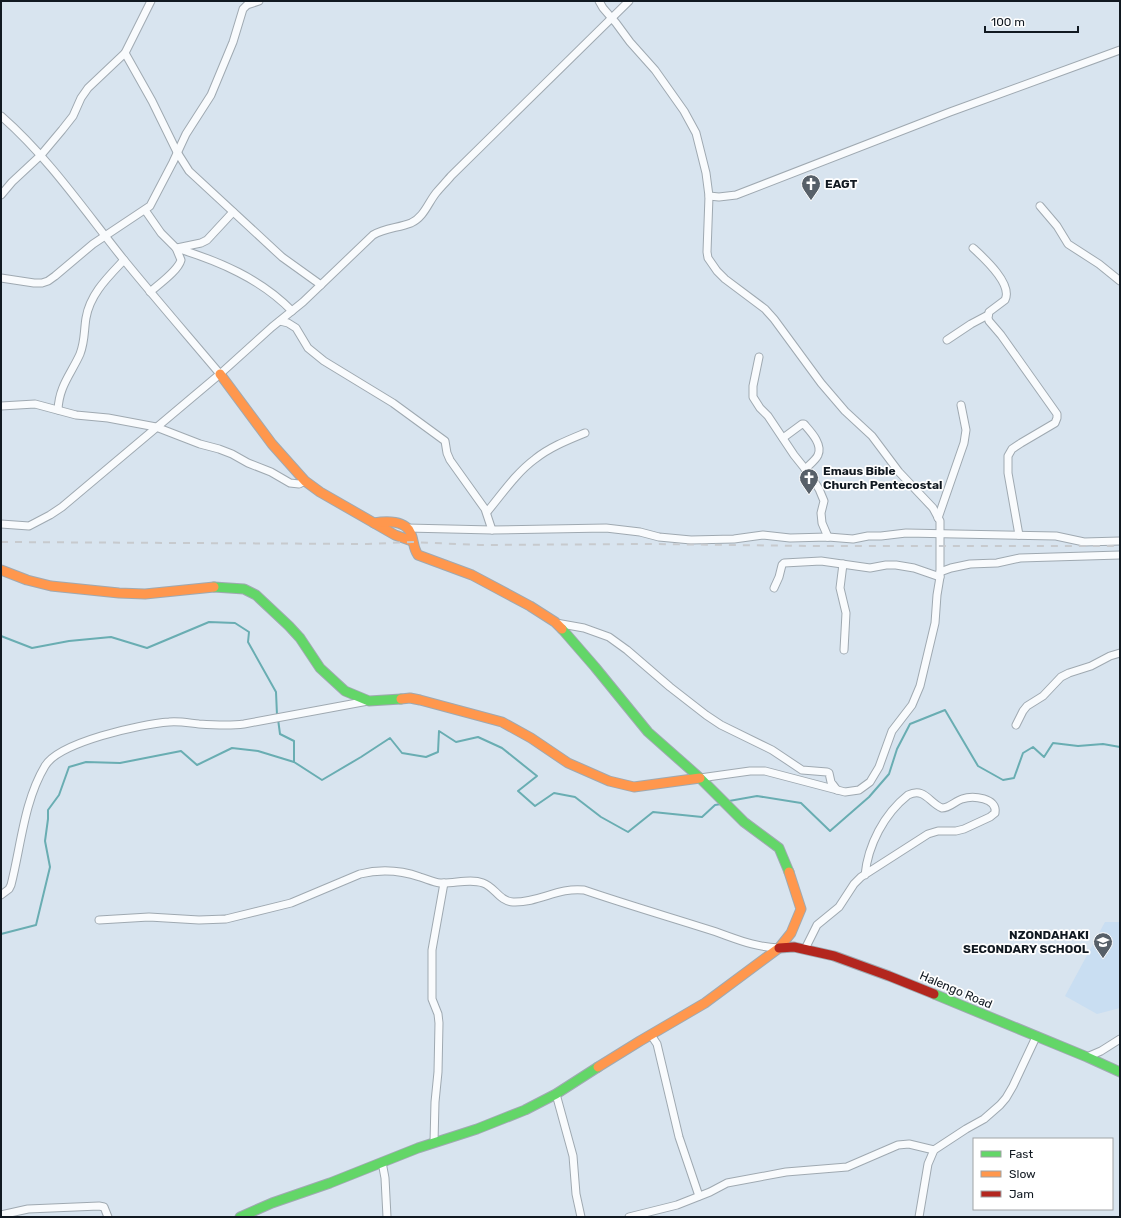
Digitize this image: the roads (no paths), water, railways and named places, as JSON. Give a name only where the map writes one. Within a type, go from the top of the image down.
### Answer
[{"type":"street","points":[[1,195],[12,182],[41,155],[68,123],[88,88],[124,53],[152,1]]},
{"type":"street","points":[[1,278],[34,283],[48,281],[93,244],[145,210],[154,201],[186,134],[204,107],[217,82],[233,42],[243,9],[247,4],[259,1]]},
{"type":"street","points":[[1,895],[9,889],[11,885],[19,854],[24,821],[33,792],[46,765],[56,756],[78,744],[102,735],[164,723],[177,722],[227,726],[269,720],[369,701],[415,699],[502,722],[518,730],[568,763],[609,781],[634,787],[703,781],[750,771],[765,771],[845,792],[859,790],[870,782],[879,766],[892,731],[915,700],[923,678],[933,632],[940,575],[940,534],[938,518],[933,508],[899,472],[872,436],[845,411],[821,383],[774,319],[765,309],[725,279],[712,265],[708,258],[706,243],[709,196],[702,154],[696,133],[693,126],[655,70],[632,45],[603,8],[600,1]]},
{"type":"street","points":[[1,524],[29,526],[62,507],[220,374],[321,285],[373,235],[384,230],[410,223],[417,219],[447,180],[629,1]]},
{"type":"street","points":[[709,196],[719,197],[736,195],[950,112],[1120,50]]},
{"type":"street","points":[[124,53],[152,101],[189,171],[291,264],[321,285]]},
{"type":"street","points":[[1,116],[15,128],[61,178],[124,260],[220,374],[272,444],[305,480],[320,492],[395,535],[412,541]]},
{"type":"street","points":[[1040,206],[1057,226],[1068,244],[1099,264],[1120,281]]},
{"type":"street","points":[[145,210],[161,233],[176,248],[181,260],[179,264],[150,292]]},
{"type":"street","points":[[176,248],[201,243],[207,240],[233,212]]},
{"type":"street","points":[[176,248],[220,263],[273,293],[292,311]]},
{"type":"street","points":[[947,340],[988,315],[989,312],[1005,300],[1007,291],[1003,282],[991,266],[973,248]]},
{"type":"street","points":[[58,410],[60,394],[79,355],[84,341],[86,316],[91,300],[105,280],[124,260]]},
{"type":"street","points":[[988,315],[989,321],[1001,335],[1054,408],[1057,418],[1055,423],[1012,449],[1008,456],[1007,465],[1019,535]]},
{"type":"street","points":[[280,321],[288,323],[296,328],[303,336],[308,348],[324,361],[393,403],[445,441],[450,460],[487,512],[492,530]]},
{"type":"street","points":[[759,357],[753,386],[753,397],[815,482],[822,495],[824,501],[821,513],[822,523],[828,537]]},
{"type":"street","points":[[1,406],[35,404],[76,415],[108,418],[156,427],[200,444],[232,454],[248,463],[271,472],[290,483],[298,484],[305,480]]},
{"type":"street","points":[[938,518],[966,437],[961,405]]},
{"type":"street","points":[[783,438],[802,424],[804,424],[813,436],[820,449],[818,455],[805,469]]},
{"type":"street","points":[[487,512],[515,477],[534,459],[552,448],[585,433]]},
{"type":"street","points":[[374,522],[392,523],[407,528],[492,530],[614,529],[640,532],[659,537],[691,540],[734,539],[764,535],[790,538],[828,537],[849,539],[906,533],[1056,536],[1084,542],[1120,541]]},
{"type":"street","points":[[240,1217],[272,1203],[434,1142],[502,1119],[525,1110],[556,1094],[705,1003],[779,948],[791,933],[800,914],[801,909],[779,848],[744,822],[703,781],[648,732],[595,667],[555,622],[530,606],[477,578],[418,555],[414,549],[410,533],[407,528]]},
{"type":"street","points":[[940,575],[950,568],[970,564],[997,563],[1020,558],[1120,555]]},
{"type":"street","points":[[774,588],[783,564],[821,561],[870,568],[886,565],[914,568],[940,575]]},
{"type":"street","points":[[844,564],[840,588],[846,613],[844,650]]},
{"type":"street","points":[[1,570],[27,580],[51,586],[89,590],[145,594],[186,589],[223,587],[244,589],[252,592],[263,601],[300,638],[320,668],[338,685],[355,696],[369,701]]},
{"type":"street","points":[[555,622],[584,628],[609,637],[706,715],[732,731],[772,750],[802,770],[829,773],[831,782],[837,790]]},
{"type":"street","points":[[1016,725],[1020,715],[1027,706],[1043,696],[1061,677],[1120,653]]},
{"type":"street","points":[[805,949],[816,925],[840,906],[854,884],[865,875],[928,834],[938,831],[964,830],[990,817],[995,813],[995,806],[987,800],[967,798],[957,801],[948,807],[942,808],[920,792],[908,795],[889,816],[873,842],[866,861],[865,875]]},
{"type":"street","points":[[99,920],[149,917],[199,920],[226,919],[287,905],[360,874],[387,870],[420,877],[434,882],[481,882],[492,888],[501,898],[513,902],[537,899],[569,889],[584,890],[715,932],[747,944],[779,948]]},
{"type":"street","points":[[434,1142],[439,1023],[438,1014],[432,999],[432,950],[444,883]]},
{"type":"street","name":"Halengo Road","points":[[779,948],[794,947],[834,956],[889,976],[1120,1072]]},
{"type":"street","points":[[651,1035],[659,1050],[679,1137],[699,1196]]},
{"type":"street","points":[[919,1217],[928,1164],[934,1150],[984,1119],[1000,1105],[1013,1086],[1036,1037]]},
{"type":"street","points":[[1087,1057],[1101,1052],[1120,1039]]},
{"type":"street","points":[[556,1094],[573,1156],[576,1194],[581,1217]]},
{"type":"street","points":[[629,1217],[677,1205],[727,1183],[786,1172],[847,1167],[898,1144],[909,1144],[934,1150]]},
{"type":"street","points":[[382,1162],[385,1178],[387,1217]]},
{"type":"street","points":[[1,1215],[28,1209],[99,1206],[104,1208],[108,1217]]},
{"type":"waterway","points":[[1,636],[32,648],[69,641],[111,637],[147,648],[209,622],[235,623],[249,632],[248,642],[276,692],[277,715]]},
{"type":"waterway","points":[[729,801],[757,796],[801,803],[830,831],[869,797],[889,774],[897,749],[910,724],[945,710],[978,766],[1003,780],[1014,778],[1023,753],[1033,747],[1044,757],[1053,743],[1078,746],[1103,744],[1120,747]]},
{"type":"waterway","points":[[278,719],[280,734],[294,741],[294,762]]},
{"type":"waterway","points":[[1,934],[36,925],[50,867],[45,841],[48,810],[59,795],[69,767],[86,762],[120,763],[181,751],[197,765],[232,748],[258,751],[294,762],[322,780],[390,738],[402,753],[426,757],[438,752],[439,731],[456,742],[478,737],[502,748],[537,776],[518,791],[535,806],[554,793],[575,797],[601,817],[628,832],[653,812],[702,817],[715,805],[721,804]]},
{"type":"railway","points":[[1,542],[368,544],[412,542],[480,545],[651,544],[813,546],[1120,546]]},
{"type":"place","name":"EAGT","points":[[811,201]]},
{"type":"place","name":"Emaus Bible Church Pentecostal","points":[[809,495]]},
{"type":"place","name":"NZONDAHAKI SECONDARY SCHOOL","points":[[1103,959]]}]
